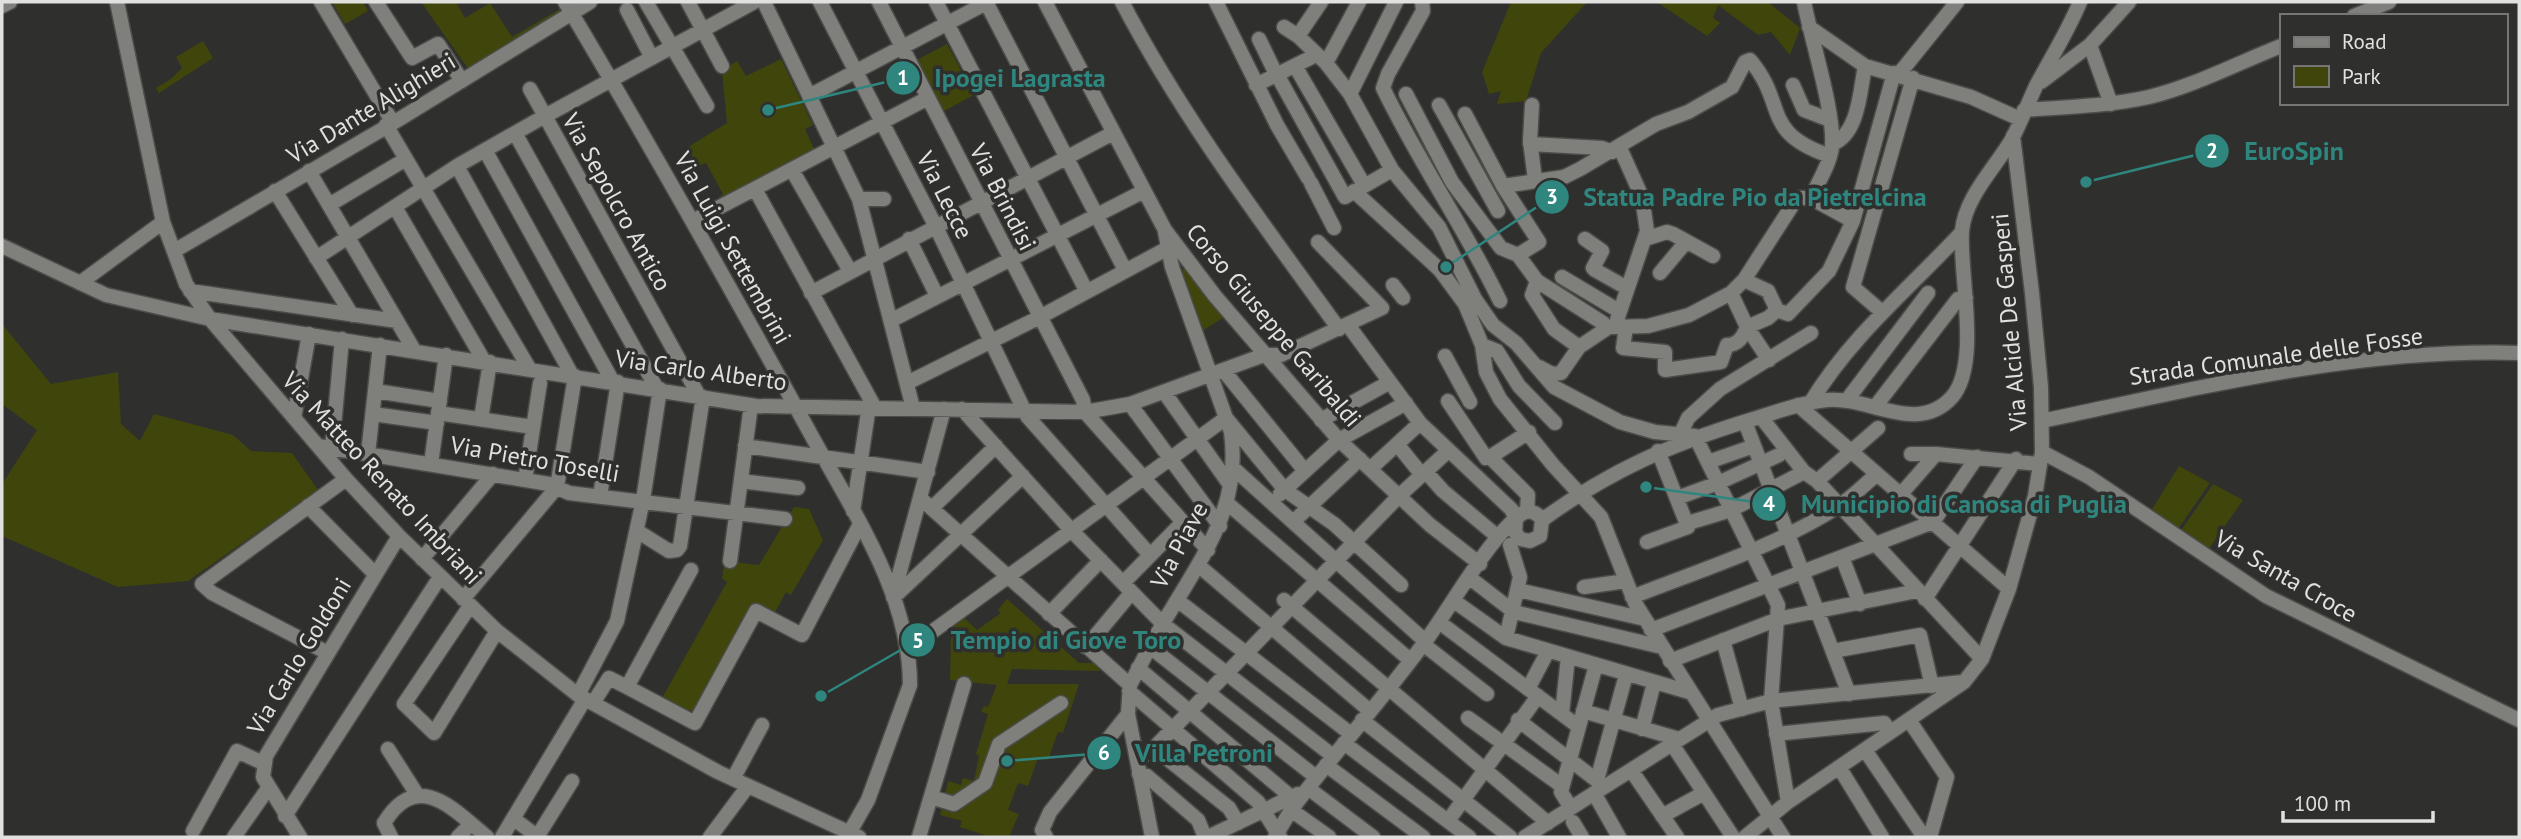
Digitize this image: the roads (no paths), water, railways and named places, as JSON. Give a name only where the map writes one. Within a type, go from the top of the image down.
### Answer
[{"type":"street","points":[[2,6],[10,2]]},
{"type":"street","name":"Via Matteo Renato Imbriani","points":[[117,2],[163,222],[190,291],[210,319],[294,418],[325,447],[346,479],[398,536],[466,603],[497,631],[585,699],[733,779],[852,836]]},
{"type":"street","points":[[321,2],[423,189],[529,368]]},
{"type":"street","points":[[376,2],[412,58],[438,44],[462,81]]},
{"type":"street","name":"Via Dante Alighieri","points":[[174,251],[462,81],[568,8],[590,2]]},
{"type":"street","points":[[646,2],[708,106]]},
{"type":"street","points":[[688,2],[705,29],[722,66]]},
{"type":"street","points":[[530,89],[545,116],[754,2]]},
{"type":"street","points":[[764,2],[859,200],[914,408]]},
{"type":"street","name":"Via Lecce","points":[[820,2],[935,225],[1024,410],[1150,555]]},
{"type":"street","name":"Via Brindisi","points":[[879,2],[1038,318],[1083,400],[1085,412],[1208,550]]},
{"type":"street","points":[[936,2],[1086,290]]},
{"type":"street","points":[[808,96],[987,2],[1125,270]]},
{"type":"street","name":"Corso Giuseppe Garibaldi","points":[[1045,2],[1165,230],[1264,355],[1339,440],[1430,525],[1484,558]]},
{"type":"street","points":[[1122,2],[1151,57],[1272,236],[1420,423],[1511,509],[1522,515],[1538,514],[1542,520],[1540,536],[1525,541],[1504,541]]},
{"type":"street","points":[[1216,2],[1256,85],[1334,228]]},
{"type":"street","points":[[1298,36],[1321,2]]},
{"type":"street","points":[[1256,85],[1321,59],[1359,2]]},
{"type":"street","points":[[1350,94],[1396,2]]},
{"type":"street","points":[[1422,2],[1423,11],[1383,88],[1433,181],[1464,230],[1500,302]]},
{"type":"street","points":[[1804,2],[1830,120],[1831,150]]},
{"type":"street","points":[[1744,280],[1768,291],[1777,310],[1788,314],[1829,271],[1853,221],[1902,75],[1957,2]]},
{"type":"street","points":[[1542,520],[1580,493],[1688,435],[1745,422],[1804,404],[1847,400],[1900,414],[1918,415],[1936,409],[1952,397],[1961,382],[1965,359],[1966,298],[1962,232],[1966,210],[2013,136],[2080,2]]},
{"type":"street","points":[[2037,85],[2090,45],[2129,2]]},
{"type":"street","points":[[2359,14],[2389,2]]},
{"type":"street","name":"Via Luigi Settembrini","points":[[568,8],[693,221],[825,458],[893,597],[906,650],[910,685],[852,836]]},
{"type":"street","points":[[627,10],[652,58]]},
{"type":"street","points":[[1284,27],[1298,36],[1321,59],[1350,94],[1392,170],[1439,227],[1462,275],[1486,372],[1500,399],[1553,465],[1601,517],[1632,597],[1707,721],[1783,837]]},
{"type":"street","points":[[1809,27],[1866,66],[2022,114],[2111,104],[2174,90],[2280,46]]},
{"type":"street","points":[[1259,39],[1278,76],[1354,191],[1440,270],[1450,285],[1537,367],[1554,387],[1619,422],[1655,432],[1688,435]]},
{"type":"street","points":[[2090,45],[2111,104]]},
{"type":"street","points":[[1503,186],[1535,179],[1564,177],[1616,150],[1656,124],[1688,112],[1732,87],[1745,62],[1750,60],[1786,134],[1804,147],[1831,150]]},
{"type":"street","points":[[1811,198],[1831,150],[1849,132],[1866,66]]},
{"type":"street","points":[[1298,71],[1354,191]]},
{"type":"street","points":[[1882,312],[1853,287],[1902,75]]},
{"type":"street","points":[[1793,85],[1804,110],[1830,120]]},
{"type":"street","points":[[1406,94],[1452,182],[1501,248],[1518,254],[1537,281],[1615,325],[1648,326],[1689,315],[1731,293],[1744,280],[1797,198],[1811,198],[1853,221]]},
{"type":"street","points":[[693,221],[928,98]]},
{"type":"street","points":[[1438,105],[1498,211]]},
{"type":"street","points":[[1532,105],[1530,144],[1535,179]]},
{"type":"street","points":[[1465,114],[1503,186],[1539,242],[1518,254]]},
{"type":"street","name":"Via Sepolcro Antico","points":[[316,258],[457,166],[545,116],[701,396]]},
{"type":"street","points":[[502,837],[585,699],[617,621],[643,500],[659,389],[515,133]]},
{"type":"street","points":[[811,293],[1113,133]]},
{"type":"street","name":"Via Alcide De Gasperi","points":[[1745,837],[1788,802],[1964,682],[1982,659],[2009,589],[2035,496],[2041,458],[2042,421],[2032,293],[2013,136]]},
{"type":"street","points":[[1530,144],[1616,150],[1634,177],[1645,206],[1645,239],[1615,325],[1623,348],[1665,352],[1665,370],[1721,362],[1727,345],[1733,345],[1743,337],[1747,327],[1768,318],[1777,310]]},
{"type":"street","points":[[485,150],[616,382],[600,496]]},
{"type":"street","points":[[329,205],[406,159]]},
{"type":"street","points":[[457,166],[574,375],[557,487],[466,603],[404,704],[434,733],[497,631]]},
{"type":"street","points":[[792,170],[850,271]]},
{"type":"street","points":[[1354,191],[1392,170]]},
{"type":"street","points":[[309,171],[414,350]]},
{"type":"street","points":[[585,699],[609,678],[695,723],[756,611],[802,635],[856,518],[860,462],[872,406],[755,189]]},
{"type":"street","points":[[275,191],[352,315]]},
{"type":"street","points":[[892,320],[1144,191]]},
{"type":"street","points":[[859,200],[884,199]]},
{"type":"street","points":[[395,207],[487,361],[481,419]]},
{"type":"street","points":[[80,283],[163,222]]},
{"type":"street","name":"Via Piave","points":[[1152,837],[1128,713],[1129,688],[1220,526],[1227,503],[1234,450],[1226,418],[1172,267],[1165,230]]},
{"type":"street","points":[[1645,239],[1667,232],[1713,256]]},
{"type":"street","points":[[1804,404],[1882,312],[1962,232]]},
{"type":"street","points":[[909,239],[937,296]]},
{"type":"street","points":[[1586,239],[1602,251],[1593,268],[1627,288]]},
{"type":"street","name":"Via Carlo Alberto","points":[[2,246],[80,283],[141,305],[210,319],[751,405],[1085,412],[1130,404],[1210,377],[1264,355],[1280,355],[1382,308],[1318,242]]},
{"type":"street","points":[[1660,273],[1686,242]]},
{"type":"street","points":[[907,383],[1038,318],[1168,248]]},
{"type":"street","points":[[1450,285],[1462,275]]},
{"type":"street","points":[[1562,277],[1619,311]]},
{"type":"street","points":[[1537,281],[1532,295],[1554,329],[1579,347]]},
{"type":"street","points":[[1393,285],[1403,298]]},
{"type":"street","points":[[190,291],[397,321]]},
{"type":"street","points":[[1731,293],[1747,327],[1769,360]]},
{"type":"street","points":[[1847,400],[1928,293]]},
{"type":"street","points":[[1875,407],[1958,299],[1966,298]]},
{"type":"street","points":[[1480,340],[1493,324]]},
{"type":"street","points":[[1537,367],[1552,374],[1561,373],[1579,347],[1615,325]]},
{"type":"street","points":[[1788,802],[1771,701],[1778,605],[1708,462],[1688,435],[1688,418],[1720,389],[1811,333]]},
{"type":"street","points":[[294,418],[309,334]]},
{"type":"street","points":[[325,447],[342,339]]},
{"type":"street","points":[[1480,340],[1497,351],[1519,386],[1555,423]]},
{"type":"street","points":[[368,454],[380,345]]},
{"type":"street","name":"Strada Comunale delle Fosse","points":[[2042,421],[2151,396],[2340,364],[2429,355],[2519,353]]},
{"type":"street","points":[[431,464],[446,355]]},
{"type":"street","points":[[1445,356],[1470,402]]},
{"type":"street","points":[[1224,371],[1305,471]]},
{"type":"street","points":[[1321,420],[1390,382]]},
{"type":"street","points":[[526,480],[540,383]]},
{"type":"street","points":[[375,391],[438,412],[533,427]]},
{"type":"street","points":[[1164,392],[1230,485]]},
{"type":"street","points":[[637,531],[669,551],[677,550],[687,506],[701,396]]},
{"type":"street","points":[[1448,401],[1486,458],[1490,457],[1528,495],[1515,531],[1525,541]]},
{"type":"street","points":[[1271,502],[1339,440],[1406,403]]},
{"type":"street","points":[[1130,404],[1220,526]]},
{"type":"street","points":[[1804,404],[1851,453],[2009,589]]},
{"type":"street","points":[[730,561],[751,405]]},
{"type":"street","points":[[893,597],[926,503],[928,472],[944,409]]},
{"type":"street","points":[[962,409],[1072,531],[1163,624],[1423,837]]},
{"type":"street","points":[[373,414],[438,412]]},
{"type":"street","points":[[1761,417],[1804,472],[1817,481],[1982,659]]},
{"type":"street","points":[[906,650],[1226,418],[1285,490],[1354,542],[1401,585]]},
{"type":"street","points":[[1745,422],[1849,694]]},
{"type":"street","points":[[1293,522],[1420,423]]},
{"type":"street","points":[[1817,481],[1878,428]]},
{"type":"street","points":[[1490,457],[1529,432]]},
{"type":"street","points":[[1396,444],[1424,474],[1504,541],[1520,577],[1506,638]]},
{"type":"street","points":[[745,446],[928,472]]},
{"type":"street","points":[[926,503],[996,446]]},
{"type":"street","points":[[1708,462],[1754,446]]},
{"type":"street","name":"Via Pietro Toselli","points":[[325,447],[526,480],[557,487],[569,493],[785,519]]},
{"type":"street","points":[[1302,793],[1206,837],[1198,820],[1138,768],[1154,748],[1272,628],[1288,604],[1318,581],[1400,495],[1448,451]]},
{"type":"street","points":[[1647,541],[1688,527],[1658,451]]},
{"type":"street","name":"Via Santa Croce","points":[[1911,454],[2041,458],[2089,477],[2266,596],[2519,720]]},
{"type":"street","points":[[1901,494],[1936,454]]},
{"type":"street","points":[[1677,498],[1718,483],[1779,455]]},
{"type":"street","points":[[1518,590],[1648,625],[1803,573],[1933,522],[1977,457]]},
{"type":"street","points":[[1670,661],[1778,619],[1921,595],[1960,546],[2016,459]]},
{"type":"street","points":[[1232,467],[1424,643],[1487,694]]},
{"type":"street","points":[[1688,523],[1731,510],[1804,472]]},
{"type":"street","points":[[422,559],[493,474]]},
{"type":"street","points":[[893,597],[962,536],[1023,475]]},
{"type":"street","points":[[1632,597],[1751,550],[1787,532],[1838,506],[1876,475]]},
{"type":"street","points":[[326,652],[212,593],[202,584],[346,479]]},
{"type":"street","points":[[741,481],[797,488]]},
{"type":"street","points":[[926,503],[1086,647],[1172,730],[1264,809],[1278,836]]},
{"type":"street","points":[[1227,503],[1410,660]]},
{"type":"street","points":[[309,506],[375,574]]},
{"type":"street","points":[[1278,836],[1302,793],[1424,643],[1484,558],[1504,541],[1522,515]]},
{"type":"street","points":[[1086,647],[1150,555],[1183,522]]},
{"type":"street","name":"Via Carlo Goldoni","points":[[290,829],[263,777],[266,756],[398,536]]},
{"type":"street","points":[[1842,557],[1860,604]]},
{"type":"street","points":[[1049,614],[1101,560]]},
{"type":"street","points":[[1198,565],[1463,800],[1510,837]]},
{"type":"street","points":[[627,687],[691,570]]},
{"type":"street","points":[[290,829],[440,577]]},
{"type":"street","points":[[1470,578],[1514,612],[1662,647]]},
{"type":"street","points":[[1584,586],[1626,581]]},
{"type":"street","points":[[1177,600],[1247,654],[1469,837]]},
{"type":"street","points":[[1454,601],[1506,638],[1689,692]]},
{"type":"street","points":[[1288,604],[1486,771],[1545,829]]},
{"type":"street","points":[[1439,622],[1579,727]]},
{"type":"street","points":[[1833,651],[1920,635],[1932,686]]},
{"type":"street","points":[[1723,640],[1742,709]]},
{"type":"street","points":[[1150,647],[1209,693],[1302,793],[1329,837]]},
{"type":"street","points":[[1448,821],[1486,771],[1518,720],[1533,693],[1548,651]]},
{"type":"street","points":[[1562,714],[1568,657]]},
{"type":"street","points":[[1582,837],[1561,792],[1596,666]]},
{"type":"street","points":[[1138,668],[1302,793],[1373,837]]},
{"type":"street","points":[[1598,787],[1626,675]]},
{"type":"street","points":[[1524,837],[1572,815],[1598,787],[1631,770],[1707,721],[1771,701],[1964,682]]},
{"type":"street","points":[[1642,729],[1654,683]]},
{"type":"street","points":[[919,837],[964,684]]},
{"type":"street","points":[[930,797],[954,804],[985,783],[999,744],[1061,703]]},
{"type":"street","points":[[1583,711],[1675,742],[1733,837]]},
{"type":"street","points":[[1046,837],[1042,830],[1050,812],[1128,713]]},
{"type":"street","points":[[1468,719],[1562,786]]},
{"type":"street","points":[[1518,720],[1570,759],[1598,787],[1619,837]]},
{"type":"street","points":[[1909,720],[1947,777],[1930,837]]},
{"type":"street","points":[[1776,734],[1884,723],[1889,732]]},
{"type":"street","points":[[733,779],[762,725]]},
{"type":"street","points":[[1154,748],[1229,808],[1238,823]]},
{"type":"street","points":[[388,749],[418,796]]},
{"type":"street","points":[[1865,750],[1924,837]]},
{"type":"street","points":[[193,831],[237,751],[265,764]]},
{"type":"street","points":[[1839,767],[1882,837]]},
{"type":"street","points":[[1631,770],[1677,837]]},
{"type":"street","points":[[514,819],[538,837],[572,781]]},
{"type":"street","points":[[710,837],[748,786]]},
{"type":"street","points":[[234,837],[268,787]]},
{"type":"street","points":[[1662,816],[1704,793]]},
{"type":"street","points":[[391,837],[384,823],[393,808],[418,796],[441,798],[487,837]]},
{"type":"street","points":[[458,837],[471,824]]},
{"type":"place","name":"Ipogei Lagrasta","points":[[768,110]]},
{"type":"place","name":"EuroSpin","points":[[2086,182]]},
{"type":"place","name":"Statua Padre Pio da Pietrelcina","points":[[1446,267]]},
{"type":"place","name":"Municipio di Canosa di Puglia","points":[[1646,487]]},
{"type":"place","name":"Tempio di Giove Toro","points":[[821,696]]},
{"type":"place","name":"Villa Petroni","points":[[1007,761]]}]
